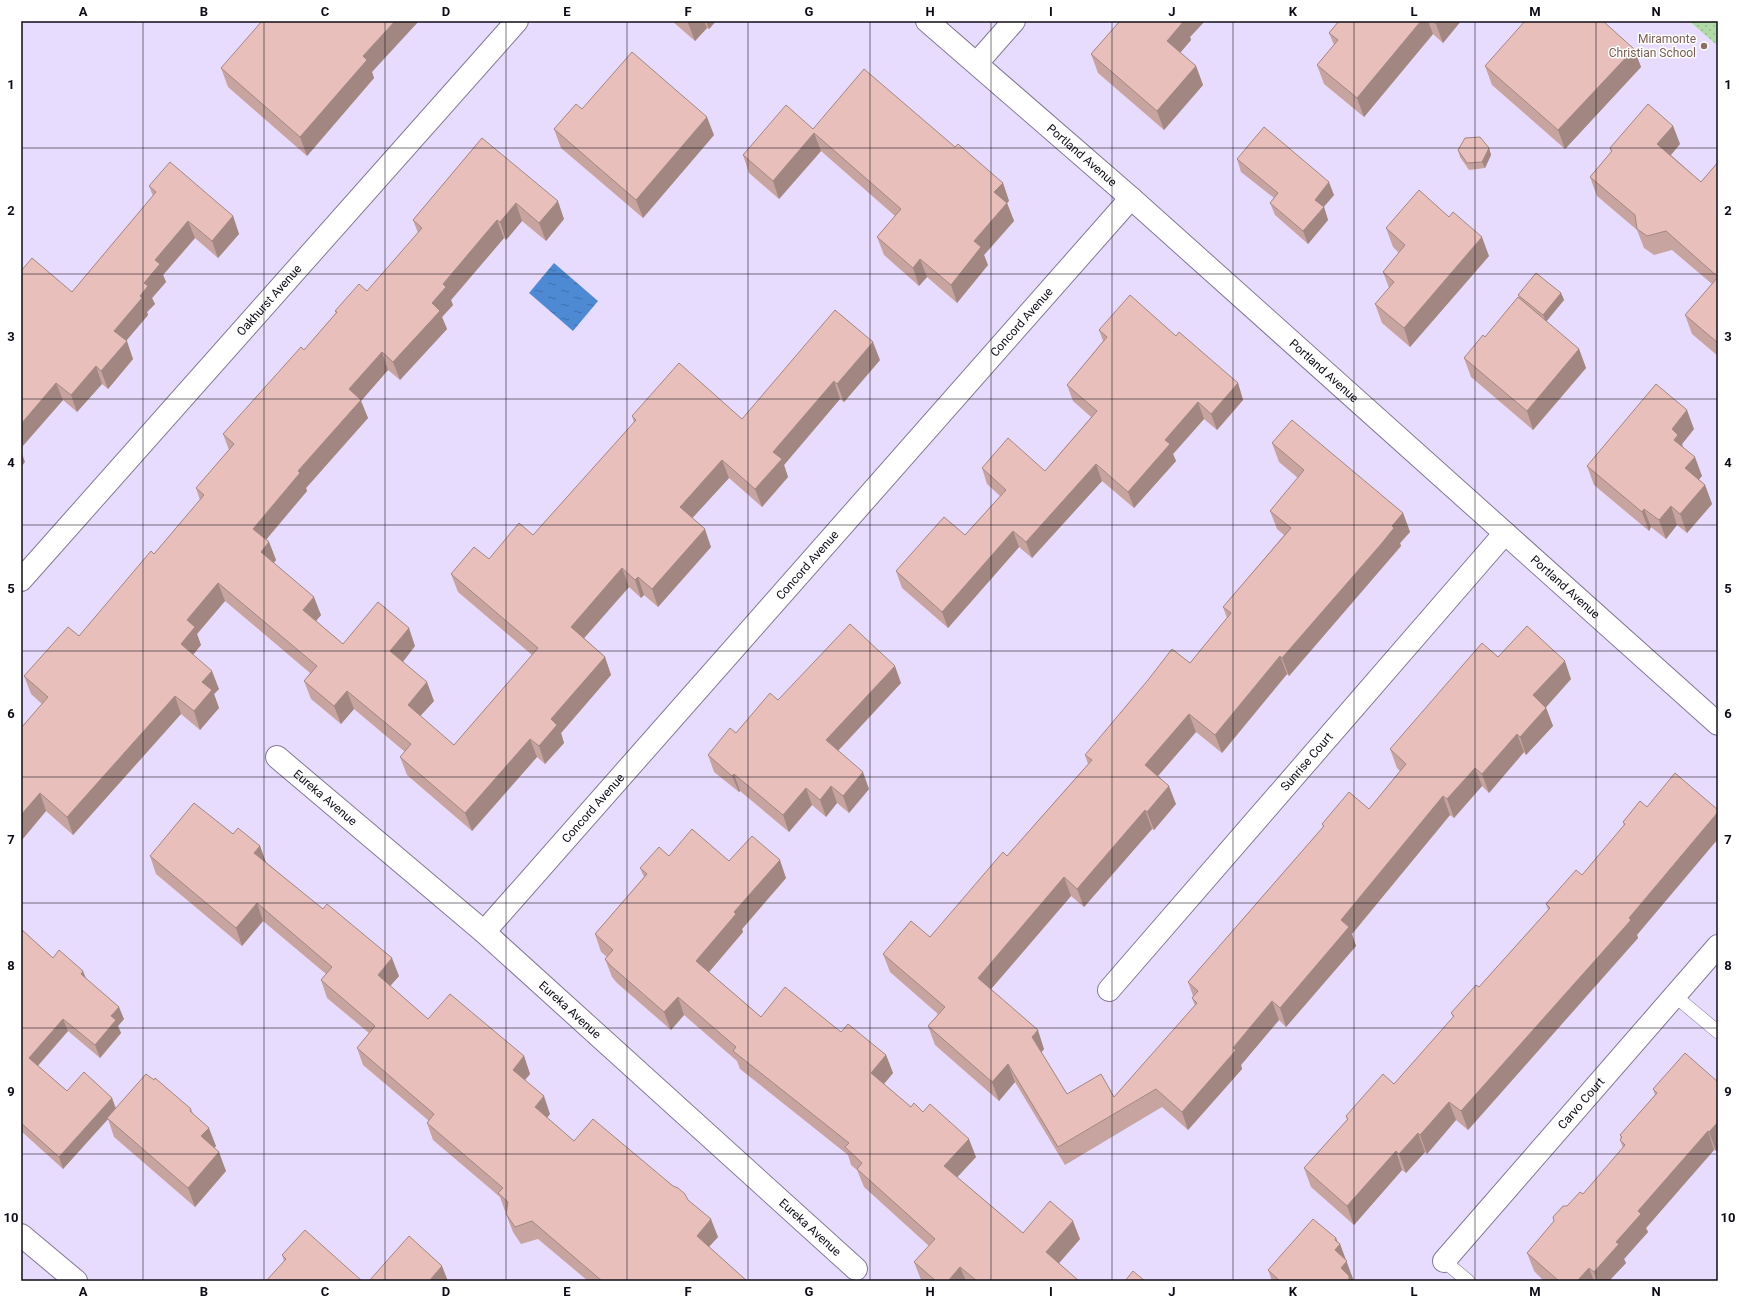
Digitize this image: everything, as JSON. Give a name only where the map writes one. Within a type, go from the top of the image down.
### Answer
[{"type":"street","name":"Oakhurst Avenue","points":[[21,580],[517,21]]},
{"type":"street","name":"Portland Avenue","points":[[927,21],[1131,198],[1718,724]]},
{"type":"street","points":[[977,63],[1014,21]]},
{"type":"street","name":"Concord Avenue","points":[[484,932],[1131,198]]},
{"type":"street","name":"Sunrise Court","points":[[1109,990],[1505,533]]},
{"type":"street","name":"Eureka Avenue","points":[[277,757],[484,932],[856,1269]]},
{"type":"street","name":"Carvo Court","points":[[1444,1261],[1718,946]]},
{"type":"street","points":[[21,1235],[76,1281]]},
{"type":"lane","points":[[1675,996],[1718,1032]]},
{"type":"lane","points":[[1444,1261],[1468,1281]]},
{"type":"green space","points":[[1689,21],[1718,21],[1718,46]]},
{"type":"water","points":[[554,263],[598,301],[573,331],[529,293]]},
{"type":"building","points":[[262,21],[395,21],[363,56],[367,60],[300,137],[221,68]]},
{"type":"building","points":[[1120,21],[1184,21],[1167,41],[1196,66],[1157,111],[1091,54]]},
{"type":"building","points":[[1339,21],[1421,21],[1357,98],[1317,65],[1338,40],[1329,33]]},
{"type":"building","points":[[1525,21],[1603,21],[1634,49],[1558,130],[1485,66]]},
{"type":"building","points":[[632,52],[707,117],[636,200],[554,129],[576,104],[582,109]]},
{"type":"building","points":[[864,69],[955,147],[958,144],[1003,183],[994,192],[1007,203],[974,241],[981,247],[951,285],[920,259],[913,268],[877,237],[901,209],[814,133],[773,181],[743,155],[786,105],[813,129]]},
{"type":"building","points":[[1648,104],[1673,126],[1657,144],[1701,182],[1718,162],[1718,277],[1666,231],[1647,236],[1637,229],[1635,215],[1590,177],[1612,151],[1610,148]]},
{"type":"building","points":[[1264,127],[1329,182],[1315,200],[1324,207],[1303,231],[1270,203],[1278,193],[1237,159]]},
{"type":"building","points":[[1480,137],[1489,148],[1482,162],[1467,163],[1458,150],[1465,138]]},
{"type":"building","points":[[482,138],[558,201],[539,223],[516,203],[500,222],[497,220],[443,284],[446,287],[432,303],[440,311],[393,362],[382,352],[349,389],[361,400],[298,471],[300,473],[253,529],[269,542],[261,552],[314,597],[303,610],[343,644],[378,602],[409,628],[390,651],[427,682],[408,705],[454,745],[538,648],[451,574],[474,547],[489,559],[519,523],[533,535],[636,420],[632,416],[679,363],[742,419],[835,310],[873,342],[837,384],[834,381],[773,452],[782,459],[755,489],[722,460],[680,507],[705,529],[652,589],[638,577],[635,580],[622,568],[571,627],[605,657],[551,719],[557,725],[539,746],[530,739],[465,813],[400,757],[411,744],[347,691],[334,706],[304,681],[317,666],[218,583],[187,620],[195,627],[181,644],[212,671],[202,682],[212,690],[194,711],[175,696],[67,817],[40,793],[21,815],[21,728],[48,697],[24,676],[68,627],[79,636],[151,551],[154,554],[204,495],[196,488],[234,444],[223,434],[301,347],[304,350],[359,284],[367,291],[422,228],[413,220]]},
{"type":"building","points":[[170,162],[233,216],[212,241],[188,221],[155,260],[160,264],[144,283],[148,286],[140,296],[142,298],[114,331],[127,341],[101,371],[96,366],[71,395],[56,383],[21,424],[21,271],[32,258],[72,292],[156,192],[149,186]]},
{"type":"building","points":[[1419,190],[1449,217],[1453,212],[1482,237],[1404,328],[1375,304],[1394,282],[1383,272],[1405,245],[1386,228]]},
{"type":"building","points":[[1536,273],[1561,293],[1543,315],[1518,295]]},
{"type":"building","points":[[1718,277],[1718,343],[1685,315]]},
{"type":"building","points":[[1130,295],[1176,336],[1179,332],[1238,383],[1211,414],[1198,402],[1165,440],[1170,444],[1128,492],[1096,464],[1026,542],[1013,531],[942,612],[896,571],[944,517],[965,535],[1006,490],[982,468],[1008,438],[1045,471],[1097,411],[1067,385],[1107,337],[1099,330]]},
{"type":"building","points":[[1518,297],[1579,349],[1527,411],[1464,358],[1483,335],[1485,337]]},
{"type":"building","points":[[1656,384],[1687,410],[1672,429],[1678,435],[1674,440],[1695,457],[1685,468],[1705,485],[1680,514],[1671,506],[1659,520],[1644,509],[1642,512],[1587,466]]},
{"type":"building","points":[[1292,420],[1403,513],[1392,526],[1394,528],[1382,543],[1282,658],[1280,656],[1215,735],[1189,714],[1145,765],[1169,786],[1147,812],[1145,810],[1077,889],[1064,877],[978,978],[1038,1030],[1032,1037],[1067,1094],[1101,1074],[1114,1097],[1197,1003],[1192,998],[1198,991],[1188,982],[1324,826],[1322,824],[1349,792],[1369,809],[1406,764],[1390,749],[1482,643],[1498,657],[1527,626],[1565,661],[1533,695],[1546,708],[1520,737],[1517,734],[1482,774],[1475,768],[1447,799],[1443,796],[1341,920],[1349,927],[1280,1008],[1272,1001],[1233,1048],[1236,1050],[1182,1112],[1156,1089],[1058,1147],[1008,1064],[992,1082],[928,1026],[945,1007],[883,954],[911,921],[930,937],[1003,852],[1007,856],[1092,760],[1085,755],[1172,649],[1190,663],[1231,613],[1223,607],[1291,528],[1270,511],[1304,470],[1272,443]]},
{"type":"building","points":[[850,624],[895,666],[826,740],[863,772],[843,796],[831,786],[820,800],[806,788],[783,815],[734,774],[732,776],[708,755],[730,728],[736,733],[770,693],[778,700]]},
{"type":"building","points":[[1675,773],[1718,810],[1718,812],[1629,918],[1631,920],[1461,1111],[1449,1102],[1420,1135],[1418,1133],[1399,1154],[1396,1151],[1347,1206],[1304,1168],[1348,1119],[1346,1116],[1383,1074],[1394,1084],[1454,1016],[1451,1013],[1476,985],[1479,987],[1550,908],[1546,904],[1576,870],[1582,875],[1625,824],[1623,822],[1640,801],[1647,807]]},
{"type":"building","points":[[194,803],[233,834],[238,828],[260,846],[254,853],[323,909],[327,904],[392,958],[378,975],[428,1019],[450,994],[524,1056],[513,1070],[544,1096],[535,1107],[574,1141],[593,1119],[673,1186],[685,1194],[688,1200],[711,1219],[697,1236],[747,1281],[602,1281],[532,1221],[515,1227],[506,1214],[508,1202],[498,1193],[503,1188],[427,1123],[434,1114],[357,1048],[375,1026],[321,980],[332,967],[257,903],[236,928],[150,856]]},
{"type":"building","points":[[692,829],[729,861],[752,836],[780,860],[734,912],[736,914],[696,961],[761,1017],[785,987],[841,1032],[848,1024],[886,1055],[871,1073],[911,1107],[914,1103],[923,1112],[930,1104],[969,1139],[944,1166],[1023,1233],[1050,1201],[1073,1221],[1046,1252],[1079,1281],[977,1281],[960,1267],[948,1281],[936,1281],[914,1262],[935,1239],[857,1169],[862,1163],[845,1147],[849,1143],[733,1051],[736,1047],[678,997],[664,1012],[610,965],[605,959],[613,950],[595,934],[647,874],[640,868],[659,847],[669,856]]},
{"type":"building","points":[[21,929],[53,958],[59,950],[83,971],[81,974],[119,1007],[111,1016],[116,1020],[95,1045],[63,1019],[29,1058],[67,1091],[84,1072],[112,1098],[59,1157],[21,1123]]},
{"type":"building","points":[[1685,1053],[1718,1082],[1718,1122],[1709,1132],[1708,1131],[1638,1211],[1641,1214],[1616,1242],[1619,1244],[1594,1272],[1589,1268],[1577,1281],[1559,1281],[1527,1253],[1554,1221],[1553,1217],[1563,1206],[1567,1206],[1580,1192],[1583,1194],[1625,1145],[1620,1140],[1622,1137],[1620,1135],[1657,1093],[1653,1089]]},
{"type":"building","points":[[146,1074],[154,1080],[155,1078],[191,1109],[190,1111],[209,1128],[201,1136],[219,1152],[188,1188],[107,1118]]},
{"type":"building","points":[[1313,1219],[1336,1238],[1335,1240],[1340,1244],[1335,1250],[1347,1261],[1341,1268],[1349,1276],[1349,1281],[1280,1281],[1268,1270]]},
{"type":"building","points":[[305,1230],[362,1281],[266,1281],[286,1259],[282,1255]]},
{"type":"building","points":[[409,1236],[442,1266],[429,1281],[369,1281]]},
{"type":"building","points":[[1133,1271],[1145,1281],[1125,1281]]},
{"type":"place","name":"Miramonte Christian School","points":[[1704,46]]}]
